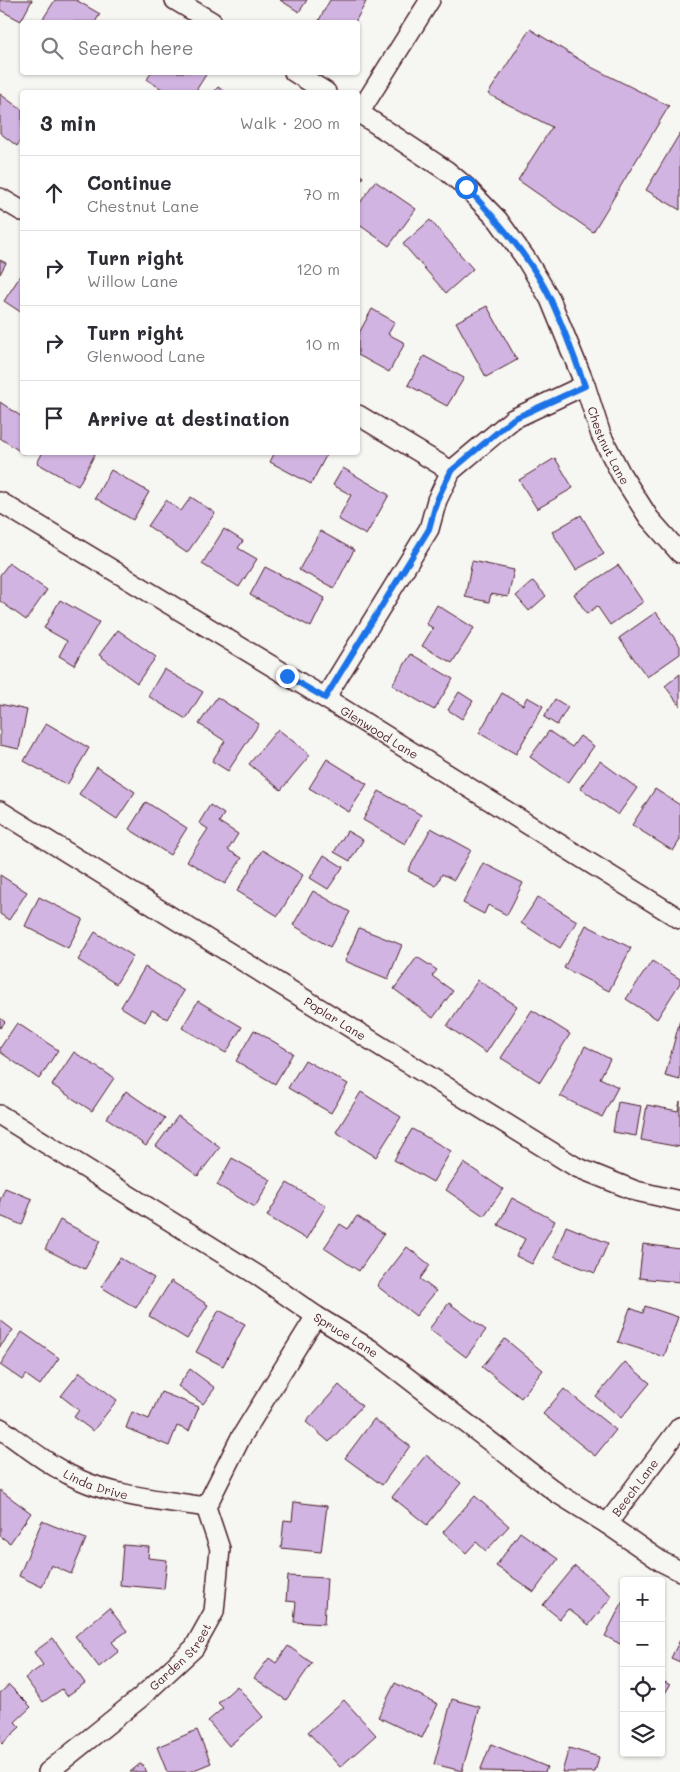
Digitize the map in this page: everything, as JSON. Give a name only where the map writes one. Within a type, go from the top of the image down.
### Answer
[{"type":"street","points":[[176,0],[209,20]]},
{"type":"street","points":[[360,109],[430,0]]},
{"type":"street","points":[[299,75],[323,90]]},
{"type":"street","name":"Chestnut Lane","points":[[360,113],[447,171],[466,187],[498,220],[526,259],[550,299],[585,386],[601,435],[621,474],[649,518],[680,553]]},
{"type":"street","points":[[0,198],[20,210]]},
{"type":"street","points":[[325,698],[429,529],[437,500],[451,471],[513,419],[585,386]]},
{"type":"street","points":[[360,416],[451,471]]},
{"type":"street","name":"Glenwood Lane","points":[[0,502],[325,698],[680,919]]},
{"type":"street","name":"Poplar Lane","points":[[0,811],[576,1167],[636,1191],[680,1201]]},
{"type":"street","name":"Spruce Lane","points":[[0,1115],[257,1275],[316,1316],[370,1349],[557,1493],[607,1524],[662,1562],[680,1571]]},
{"type":"street","points":[[206,1507],[240,1439],[316,1316]]},
{"type":"street","name":"Beech Lane","points":[[607,1524],[680,1427]]},
{"type":"street","name":"Linda Drive","points":[[0,1428],[79,1480],[118,1493],[206,1507]]},
{"type":"street","name":"Garden Street","points":[[48,1772],[140,1698],[194,1648],[214,1612],[220,1549],[206,1507]]},
{"type":"building","points":[[0,0],[32,0],[20,20],[0,10]]},
{"type":"building","points":[[55,0],[76,0],[100,14],[96,20],[42,20]]},
{"type":"building","points":[[280,0],[307,0],[299,12]]},
{"type":"building","points":[[330,0],[362,0],[366,2],[356,20],[319,20]]},
{"type":"building","points":[[530,29],[593,68],[669,106],[593,232],[518,180],[552,127],[488,94]]},
{"type":"building","points":[[150,75],[206,75],[196,90],[164,90],[147,80]]},
{"type":"building","points":[[0,94],[20,109],[20,141],[17,146],[0,133]]},
{"type":"building","points":[[680,133],[680,210],[646,190]]},
{"type":"building","points":[[375,181],[416,209],[389,246],[360,225],[360,203]]},
{"type":"building","points":[[430,220],[473,269],[446,293],[403,244]]},
{"type":"building","points":[[0,260],[6,263],[0,274]]},
{"type":"building","points":[[20,277],[20,312],[4,301]]},
{"type":"building","points":[[487,306],[517,360],[486,377],[456,322]]},
{"type":"building","points":[[372,309],[395,322],[388,334],[405,343],[389,372],[360,356],[360,331]]},
{"type":"building","points":[[424,356],[464,378],[447,406],[408,385]]},
{"type":"building","points":[[0,402],[20,416],[20,451],[0,438]]},
{"type":"building","points":[[41,455],[94,455],[78,486],[37,463]]},
{"type":"building","points":[[274,455],[326,455],[311,484],[270,462]]},
{"type":"building","points":[[555,458],[573,488],[537,509],[519,480]]},
{"type":"building","points":[[343,468],[389,495],[366,535],[338,519],[351,495],[333,485]]},
{"type":"building","points":[[111,470],[149,492],[133,520],[95,498]]},
{"type":"building","points":[[191,497],[215,513],[187,553],[148,526],[166,500],[181,511]]},
{"type":"building","points":[[581,515],[604,554],[576,570],[552,532]]},
{"type":"building","points":[[224,529],[243,541],[238,548],[257,559],[239,587],[202,564]]},
{"type":"building","points":[[320,531],[354,550],[334,588],[299,570]]},
{"type":"building","points":[[472,561],[514,570],[508,597],[491,594],[489,602],[465,597]]},
{"type":"building","points":[[9,563],[47,590],[26,620],[0,601],[0,575]]},
{"type":"building","points":[[618,565],[643,602],[610,625],[597,606],[587,614],[574,594]]},
{"type":"building","points":[[265,567],[325,598],[311,627],[250,595]]},
{"type":"building","points":[[533,581],[546,596],[529,611],[516,596]]},
{"type":"building","points":[[60,600],[99,622],[74,665],[59,656],[67,641],[44,628]]},
{"type":"building","points":[[437,605],[474,628],[452,663],[422,646],[433,628],[426,624]]},
{"type":"building","points":[[656,612],[680,646],[680,654],[647,677],[619,638]]},
{"type":"building","points":[[118,630],[156,657],[137,683],[99,655]]},
{"type":"building","points":[[411,654],[453,679],[434,710],[392,685]]},
{"type":"building","points":[[164,669],[203,692],[186,719],[148,696]]},
{"type":"building","points":[[680,674],[680,706],[665,686]]},
{"type":"building","points":[[459,692],[473,701],[462,719],[448,710]]},
{"type":"building","points":[[502,693],[523,705],[527,697],[543,706],[516,754],[479,733]]},
{"type":"building","points":[[217,697],[259,724],[228,771],[212,761],[225,741],[199,724]]},
{"type":"building","points":[[555,699],[568,707],[557,725],[544,717]]},
{"type":"building","points":[[0,704],[27,710],[19,749],[0,745]]},
{"type":"building","points":[[46,723],[89,748],[67,785],[24,761]]},
{"type":"building","points":[[278,729],[310,755],[281,790],[249,764]]},
{"type":"building","points":[[549,731],[572,747],[580,736],[594,746],[568,783],[530,757]]},
{"type":"building","points":[[327,759],[367,784],[349,812],[309,788]]},
{"type":"building","points":[[600,761],[637,788],[618,815],[580,788]]},
{"type":"building","points":[[97,767],[135,792],[117,819],[79,794]]},
{"type":"building","points":[[655,789],[680,805],[680,840],[673,851],[632,825]]},
{"type":"building","points":[[379,791],[421,815],[405,844],[363,820]]},
{"type":"building","points":[[146,802],[187,828],[170,855],[129,829]]},
{"type":"building","points":[[210,805],[224,814],[219,822],[238,834],[228,850],[242,858],[225,884],[187,861],[208,829],[199,823]]},
{"type":"building","points":[[431,828],[471,850],[454,880],[442,874],[436,886],[408,871]]},
{"type":"building","points":[[347,831],[363,840],[350,861],[334,852]]},
{"type":"building","points":[[262,850],[303,875],[278,916],[237,891]]},
{"type":"building","points":[[324,855],[343,867],[328,889],[310,878]]},
{"type":"building","points":[[483,863],[523,883],[507,915],[488,905],[484,914],[463,903]]},
{"type":"building","points":[[0,875],[27,892],[9,920],[0,914]]},
{"type":"building","points":[[313,891],[350,912],[330,947],[293,925]]},
{"type":"building","points":[[39,897],[83,919],[68,948],[25,926]]},
{"type":"building","points":[[538,897],[577,921],[560,948],[521,923]]},
{"type":"building","points":[[586,925],[631,948],[609,991],[564,968]]},
{"type":"building","points":[[359,928],[402,945],[388,979],[345,961]]},
{"type":"building","points":[[95,932],[133,956],[116,984],[78,960]]},
{"type":"building","points":[[417,957],[437,970],[432,976],[453,991],[433,1018],[394,989]]},
{"type":"building","points":[[652,961],[680,979],[680,983],[657,1019],[626,999]]},
{"type":"building","points":[[145,967],[184,991],[167,1019],[152,1010],[145,1022],[121,1007]]},
{"type":"building","points":[[478,980],[517,1006],[486,1053],[447,1026]]},
{"type":"building","points":[[198,1001],[242,1027],[226,1053],[182,1028]]},
{"type":"building","points":[[532,1010],[570,1034],[540,1082],[501,1058]]},
{"type":"building","points":[[0,1018],[5,1022],[0,1028]]},
{"type":"building","points":[[680,1020],[680,1080],[665,1076]]},
{"type":"building","points":[[17,1023],[58,1050],[39,1079],[0,1052],[0,1048]]},
{"type":"building","points":[[254,1030],[293,1053],[275,1084],[236,1061]]},
{"type":"building","points":[[585,1046],[610,1059],[600,1078],[618,1087],[602,1117],[560,1096]]},
{"type":"building","points":[[74,1052],[114,1078],[92,1111],[52,1085]]},
{"type":"building","points":[[305,1060],[348,1084],[331,1113],[288,1088]]},
{"type":"building","points":[[126,1091],[165,1118],[146,1146],[107,1118]]},
{"type":"building","points":[[361,1092],[401,1117],[376,1157],[336,1132]]},
{"type":"building","points":[[680,1101],[680,1147],[641,1140],[647,1105],[678,1111]]},
{"type":"building","points":[[618,1102],[641,1106],[636,1136],[613,1132]]},
{"type":"building","points":[[178,1116],[220,1147],[198,1176],[156,1146]]},
{"type":"building","points":[[412,1129],[451,1151],[433,1182],[394,1160]]},
{"type":"building","points":[[232,1158],[271,1180],[255,1207],[217,1185]]},
{"type":"building","points":[[464,1163],[503,1189],[484,1216],[446,1190]]},
{"type":"building","points":[[287,1183],[326,1206],[306,1239],[267,1216]]},
{"type":"building","points":[[5,1188],[32,1199],[22,1225],[0,1216],[0,1200]]},
{"type":"building","points":[[512,1198],[555,1221],[532,1264],[516,1256],[525,1239],[498,1225]]},
{"type":"building","points":[[357,1216],[384,1234],[359,1271],[324,1248],[340,1224],[348,1229]]},
{"type":"building","points":[[60,1220],[100,1241],[85,1269],[45,1249]]},
{"type":"building","points":[[566,1226],[608,1243],[595,1273],[554,1257]]},
{"type":"building","points":[[643,1244],[680,1249],[680,1282],[639,1278]]},
{"type":"building","points":[[407,1247],[430,1265],[420,1279],[436,1291],[416,1316],[377,1286]]},
{"type":"building","points":[[120,1258],[154,1278],[136,1308],[101,1287]]},
{"type":"building","points":[[171,1281],[208,1305],[187,1339],[149,1316]]},
{"type":"building","points":[[449,1303],[486,1330],[466,1357],[429,1329]]},
{"type":"building","points":[[645,1306],[678,1317],[664,1357],[618,1342],[630,1308],[643,1313]]},
{"type":"building","points":[[219,1310],[245,1324],[223,1366],[196,1352]]},
{"type":"building","points":[[0,1320],[13,1330],[0,1347]]},
{"type":"building","points":[[22,1332],[59,1358],[40,1385],[26,1375],[22,1380],[0,1365]]},
{"type":"building","points":[[505,1339],[543,1370],[521,1398],[482,1367]]},
{"type":"building","points":[[625,1362],[650,1383],[621,1418],[596,1397]]},
{"type":"building","points":[[190,1369],[215,1388],[203,1404],[178,1386]]},
{"type":"building","points":[[80,1372],[117,1400],[93,1431],[74,1417],[79,1410],[61,1396]]},
{"type":"building","points":[[339,1385],[362,1406],[329,1442],[306,1422]]},
{"type":"building","points":[[564,1389],[616,1430],[595,1456],[543,1414]]},
{"type":"building","points":[[161,1392],[199,1407],[189,1431],[177,1426],[169,1446],[126,1428],[132,1412],[149,1419]]},
{"type":"building","points":[[374,1419],[410,1446],[382,1485],[345,1458]]},
{"type":"building","points":[[426,1455],[461,1483],[427,1525],[392,1497]]},
{"type":"building","points":[[0,1490],[31,1513],[10,1543],[0,1536]]},
{"type":"building","points":[[475,1496],[509,1526],[486,1551],[476,1542],[466,1553],[443,1532]]},
{"type":"building","points":[[294,1502],[327,1506],[321,1552],[281,1548],[284,1520],[292,1521]]},
{"type":"building","points":[[42,1521],[86,1539],[71,1574],[51,1565],[42,1587],[19,1576]]},
{"type":"building","points":[[520,1532],[558,1559],[534,1592],[496,1566]]},
{"type":"building","points":[[123,1545],[149,1547],[148,1558],[167,1560],[164,1589],[120,1585]]},
{"type":"building","points":[[575,1566],[612,1596],[589,1625],[568,1609],[560,1619],[543,1605]]},
{"type":"building","points":[[288,1576],[327,1578],[324,1624],[294,1622],[296,1602],[286,1601]]},
{"type":"building","points":[[620,1607],[620,1644],[605,1636]]},
{"type":"building","points":[[109,1608],[127,1631],[112,1642],[119,1651],[99,1667],[75,1636]]},
{"type":"building","points":[[53,1638],[85,1683],[67,1696],[62,1689],[43,1702],[25,1678],[43,1665],[34,1652]]},
{"type":"building","points":[[680,1640],[680,1662],[671,1658]]},
{"type":"building","points":[[288,1646],[312,1663],[286,1700],[254,1678],[269,1658],[276,1663]]},
{"type":"building","points":[[665,1682],[670,1685],[665,1693]]},
{"type":"building","points":[[395,1683],[438,1704],[422,1738],[378,1717]]},
{"type":"building","points":[[9,1685],[31,1707],[15,1722],[20,1727],[2,1744],[0,1742],[0,1693]]},
{"type":"building","points":[[237,1686],[263,1717],[229,1746],[208,1721],[223,1708],[218,1703]]},
{"type":"building","points":[[452,1699],[480,1707],[462,1771],[434,1764]]},
{"type":"building","points":[[344,1700],[376,1735],[340,1767],[308,1732]]},
{"type":"building","points":[[197,1730],[211,1763],[189,1772],[167,1772],[157,1747]]},
{"type":"building","points":[[491,1744],[547,1767],[545,1772],[480,1771]]},
{"type":"building","points":[[569,1748],[599,1757],[595,1772],[562,1772]]},
{"type":"building","points":[[141,1763],[147,1772],[130,1772]]},
{"type":"route","points":[[287,676],[325,698],[429,529],[437,500],[451,471],[513,419],[585,386],[550,299],[526,259],[498,220],[466,187]]}]
